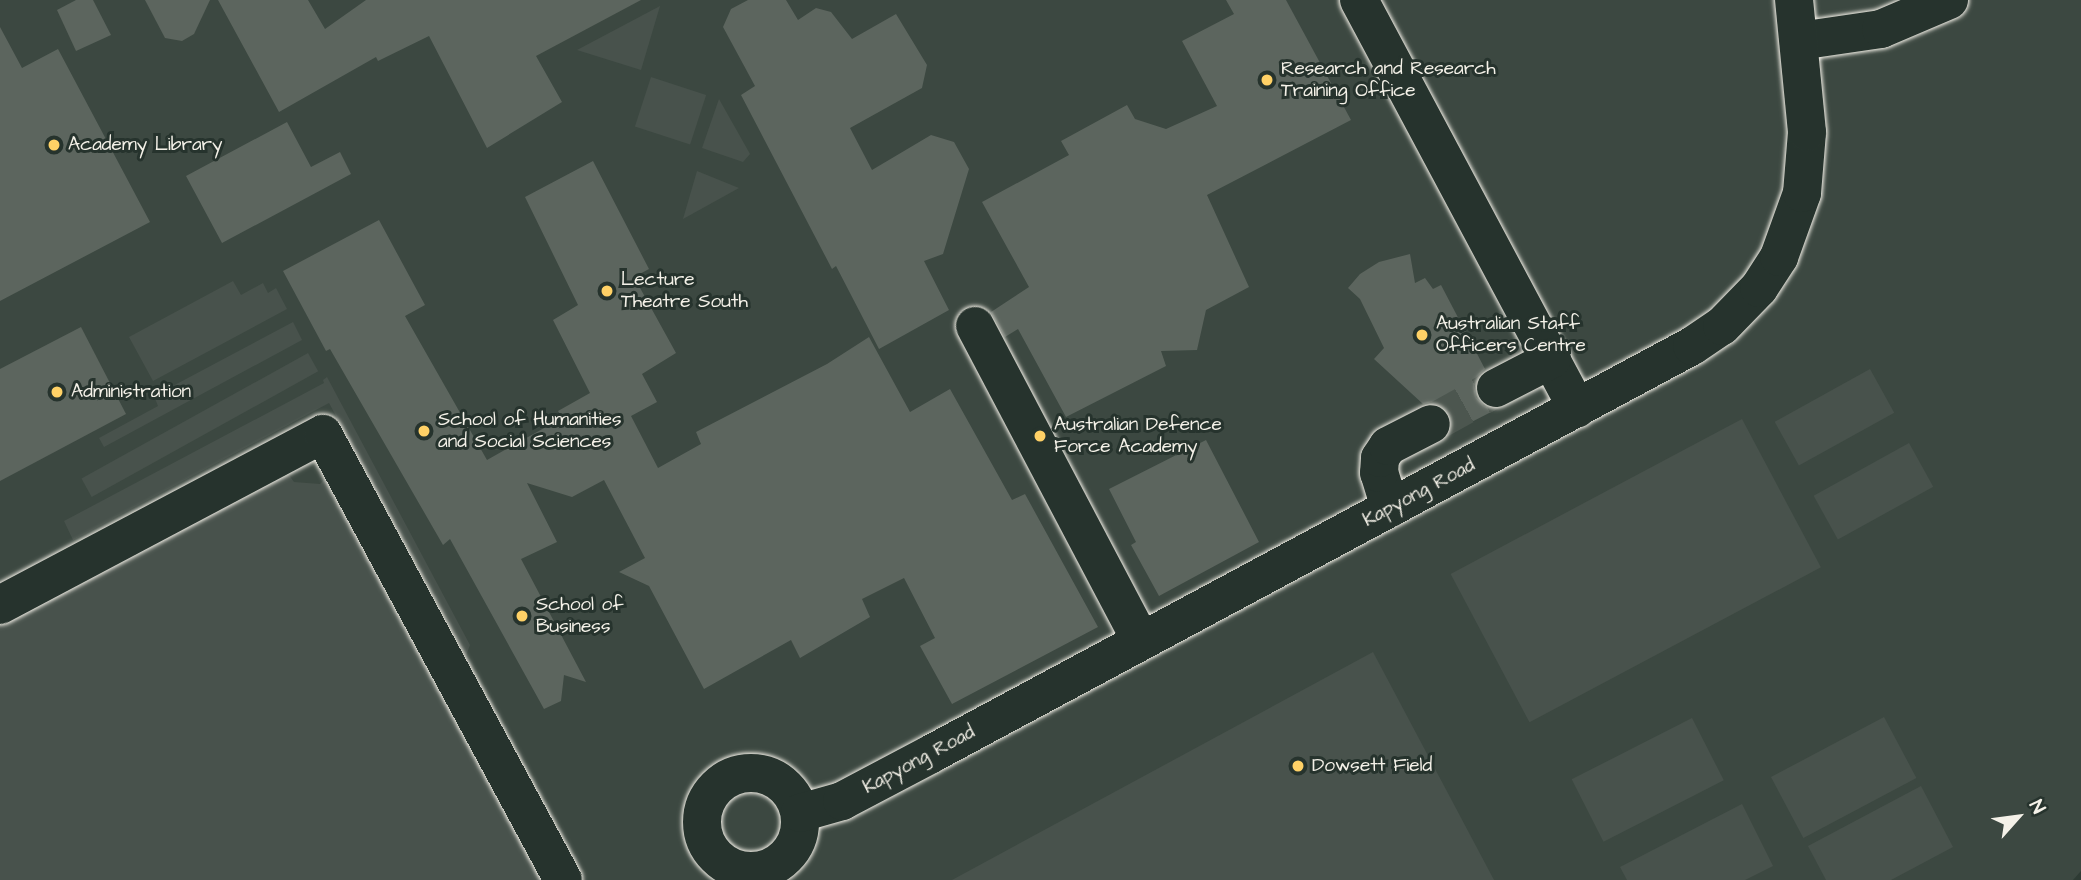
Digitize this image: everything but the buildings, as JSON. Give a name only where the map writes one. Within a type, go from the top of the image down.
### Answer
[{"type":"street","points":[[1359,0],[1577,408]]},
{"type":"street","name":"Kapyong Road","points":[[800,813],[842,801],[1692,346],[1722,326],[1759,288],[1779,257],[1800,202],[1807,158],[1794,0]]},
{"type":"street","points":[[1799,41],[1881,29],[1949,0]]},
{"type":"street","points":[[975,326],[1141,641]]},
{"type":"street","points":[[1496,388],[1552,359]]},
{"type":"street","points":[[1390,508],[1380,473],[1380,458],[1388,446],[1431,424]]},
{"type":"street","points":[[0,606],[323,434],[563,880]]},
{"type":"shaded area","name":"Australian Defence Force Academy","points":[[0,0],[2081,0],[2081,871],[2073,880],[0,880]]},
{"type":"shaded area","points":[[660,6],[641,70],[577,50]]},
{"type":"shaded area","points":[[651,77],[706,95],[690,144],[635,126]]},
{"type":"shaded area","points":[[719,99],[750,154],[743,162],[702,148]]},
{"type":"shaded area","points":[[697,171],[739,188],[683,219]]},
{"type":"shaded area","points":[[233,281],[241,295],[263,283],[268,293],[276,288],[287,309],[153,381],[129,337]]},
{"type":"shaded area","points":[[293,322],[302,340],[104,447],[99,438],[158,406],[154,396]]},
{"type":"shaded area","points":[[308,353],[318,371],[92,497],[81,479]]},
{"type":"shaded area","points":[[1870,369],[1894,413],[1799,466],[1775,422]]},
{"type":"shaded area","points":[[327,377],[470,645],[466,656],[329,403],[73,540],[64,521],[324,383],[323,380]]},
{"type":"shaded area","points":[[1742,419],[1821,567],[1529,722],[1451,574]]},
{"type":"shaded area","points":[[1909,443],[1933,487],[1838,540],[1814,496]]},
{"type":"shaded area","points":[[284,468],[294,482],[320,484],[333,470],[550,880],[0,880],[0,620]]},
{"type":"shaded area","name":"Dowsett Field","points":[[1373,652],[1494,880],[952,880]]},
{"type":"shaded area","points":[[1884,717],[1916,778],[1803,838],[1771,777]]},
{"type":"shaded area","points":[[1692,718],[1724,780],[1603,842],[1572,779]]},
{"type":"shaded area","points":[[1921,786],[1953,847],[1891,880],[1826,880],[1808,846]]},
{"type":"shaded area","points":[[1742,804],[1773,866],[1745,880],[1627,880],[1620,867]]},
{"type":"tunnel","points":[[1431,424],[1496,388]]},
{"type":"place","name":"Research and Research Training Office","points":[[1267,80]]},
{"type":"place","name":"Academy Library","points":[[54,145]]},
{"type":"place","name":"Lecture Theatre South","points":[[607,291]]},
{"type":"place","name":"Australian Staff Officers Centre","points":[[1422,335]]},
{"type":"place","name":"Administration","points":[[57,392]]},
{"type":"place","name":"School of Humanities and Social Sciences","points":[[424,431]]},
{"type":"place","name":"Australian Defence Force Academy","points":[[1040,436]]},
{"type":"place","name":"School of Business","points":[[522,616]]},
{"type":"place","name":"Dowsett Field","points":[[1298,766]]}]
